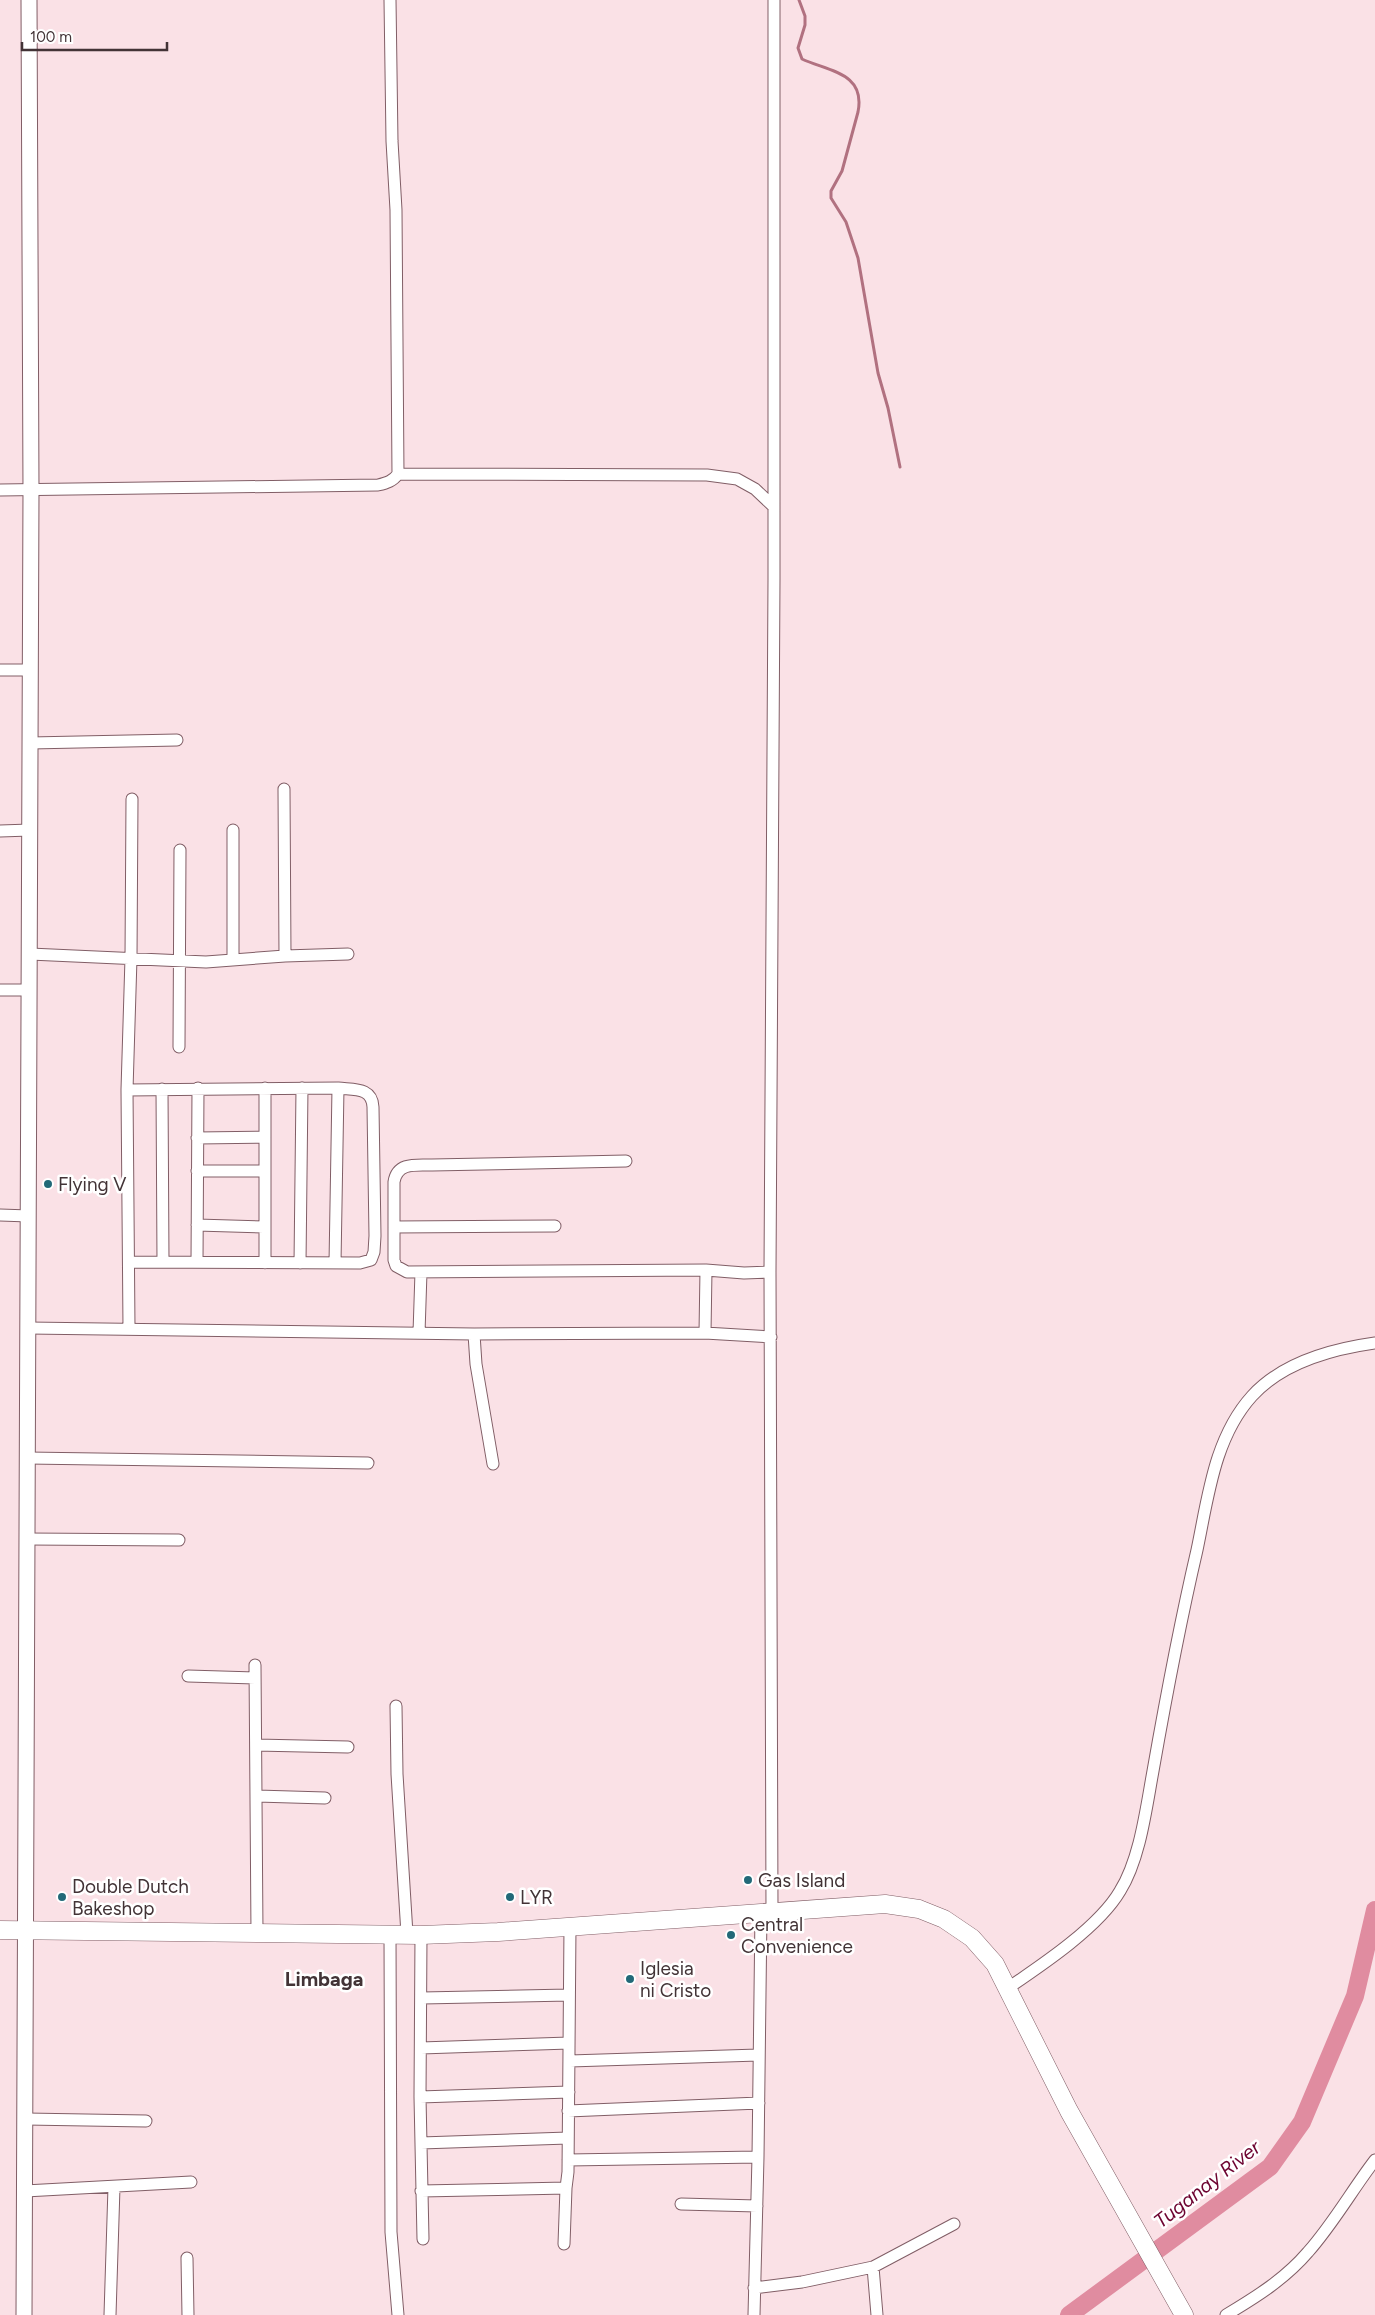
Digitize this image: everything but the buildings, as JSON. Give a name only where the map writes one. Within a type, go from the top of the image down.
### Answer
[{"type":"main road","points":[[24,2315],[30,990],[31,490],[29,0]]},
{"type":"main road","points":[[0,1930],[406,1934],[498,1932],[766,1911],[885,1904],[919,1909],[944,1919],[972,1938],[995,1964],[1069,2111],[1184,2315]]},
{"type":"street","points":[[0,490],[378,485],[395,479],[398,474],[396,210],[392,141],[390,0]]},
{"type":"street","points":[[754,2315],[759,2103],[758,2055],[766,1911],[771,1337],[774,0]]},
{"type":"street","points":[[398,474],[707,475],[737,479],[755,489],[773,506]]},
{"type":"street","points":[[0,670],[30,670]]},
{"type":"street","points":[[30,742],[177,740]]},
{"type":"street","points":[[284,789],[285,956]]},
{"type":"street","points":[[129,1328],[127,1090],[132,958],[132,799]]},
{"type":"street","points":[[0,830],[30,830]]},
{"type":"street","points":[[233,830],[233,960]]},
{"type":"street","points":[[179,1047],[180,850]]},
{"type":"street","points":[[30,954],[180,961],[348,954]]},
{"type":"street","points":[[0,990],[30,990]]},
{"type":"street","points":[[197,1262],[198,1088]]},
{"type":"street","points":[[265,1088],[265,1263]]},
{"type":"street","points":[[300,1263],[302,1088]]},
{"type":"street","points":[[127,1090],[338,1088],[366,1091],[373,1100],[375,1236],[374,1252],[371,1260],[360,1264],[129,1262]]},
{"type":"street","points":[[335,1263],[338,1088]]},
{"type":"street","points":[[162,1089],[163,1262]]},
{"type":"street","points":[[197,1138],[265,1136]]},
{"type":"street","points":[[626,1161],[402,1167],[395,1174],[394,1182],[394,1260],[396,1266],[407,1272],[706,1270],[744,1273],[770,1272]]},
{"type":"street","points":[[197,1171],[264,1171]]},
{"type":"street","points":[[0,1215],[29,1216]]},
{"type":"street","points":[[197,1225],[264,1227]]},
{"type":"street","points":[[394,1227],[555,1226]]},
{"type":"street","points":[[705,1333],[706,1270]]},
{"type":"street","points":[[419,1333],[421,1272]]},
{"type":"street","points":[[28,1328],[474,1334],[705,1333],[771,1337]]},
{"type":"street","points":[[474,1334],[476,1364],[493,1464]]},
{"type":"street","points":[[1008,1988],[1058,1952],[1107,1909],[1121,1891],[1142,1827],[1179,1629],[1219,1450],[1242,1408],[1252,1395],[1287,1370],[1338,1348],[1375,1343]]},
{"type":"street","points":[[28,1458],[368,1463]]},
{"type":"street","points":[[27,1539],[179,1540]]},
{"type":"street","points":[[256,1665],[257,1933]]},
{"type":"street","points":[[188,1676],[256,1678]]},
{"type":"street","points":[[396,1706],[397,1774],[406,1934],[391,2232],[398,2315]]},
{"type":"street","points":[[256,1745],[348,1746]]},
{"type":"street","points":[[257,1796],[325,1798]]},
{"type":"street","points":[[564,2244],[570,2061],[570,1926]]},
{"type":"street","points":[[406,1934],[422,1998],[420,2097],[423,2239]]},
{"type":"street","points":[[422,1998],[569,1995]]},
{"type":"street","points":[[421,2048],[569,2043]]},
{"type":"street","points":[[570,2061],[758,2055]]},
{"type":"street","points":[[420,2097],[569,2092]]},
{"type":"street","points":[[568,2111],[759,2103]]},
{"type":"street","points":[[26,2119],[146,2121]]},
{"type":"street","points":[[421,2143],[568,2138]]},
{"type":"street","points":[[568,2160],[758,2157]]},
{"type":"street","points":[[1226,2315],[1271,2286],[1308,2252],[1375,2160]]},
{"type":"street","points":[[25,2191],[190,2182]]},
{"type":"street","points":[[110,2315],[114,2187]]},
{"type":"street","points":[[421,2191],[566,2188]]},
{"type":"street","points":[[682,2204],[756,2206]]},
{"type":"street","points":[[754,2288],[802,2282],[873,2268],[954,2224]]},
{"type":"street","points":[[187,2258],[188,2315]]},
{"type":"street","points":[[873,2268],[877,2315]]},
{"type":"waterway","points":[[799,0],[805,16],[805,25],[798,48],[802,59],[842,75],[856,89],[859,99],[858,112],[842,171],[831,191],[831,198],[846,222],[858,258],[878,373],[888,408],[900,467]]},
{"type":"waterway","name":"Tuganay River","points":[[1069,2315],[1270,2167],[1302,2122],[1355,1996],[1375,1910]]},
{"type":"place","name":"Flying V","points":[[48,1184]]},
{"type":"place","name":"Gas Island","points":[[748,1880]]},
{"type":"place","name":"Double Dutch Bakeshop","points":[[62,1897]]},
{"type":"place","name":"LYR","points":[[510,1897]]},
{"type":"place","name":"Central Convenience","points":[[731,1935]]},
{"type":"place","name":"Iglesia ni Cristo","points":[[630,1979]]},
{"type":"district","name":"Limbaga","points":[[324,1979]]}]
